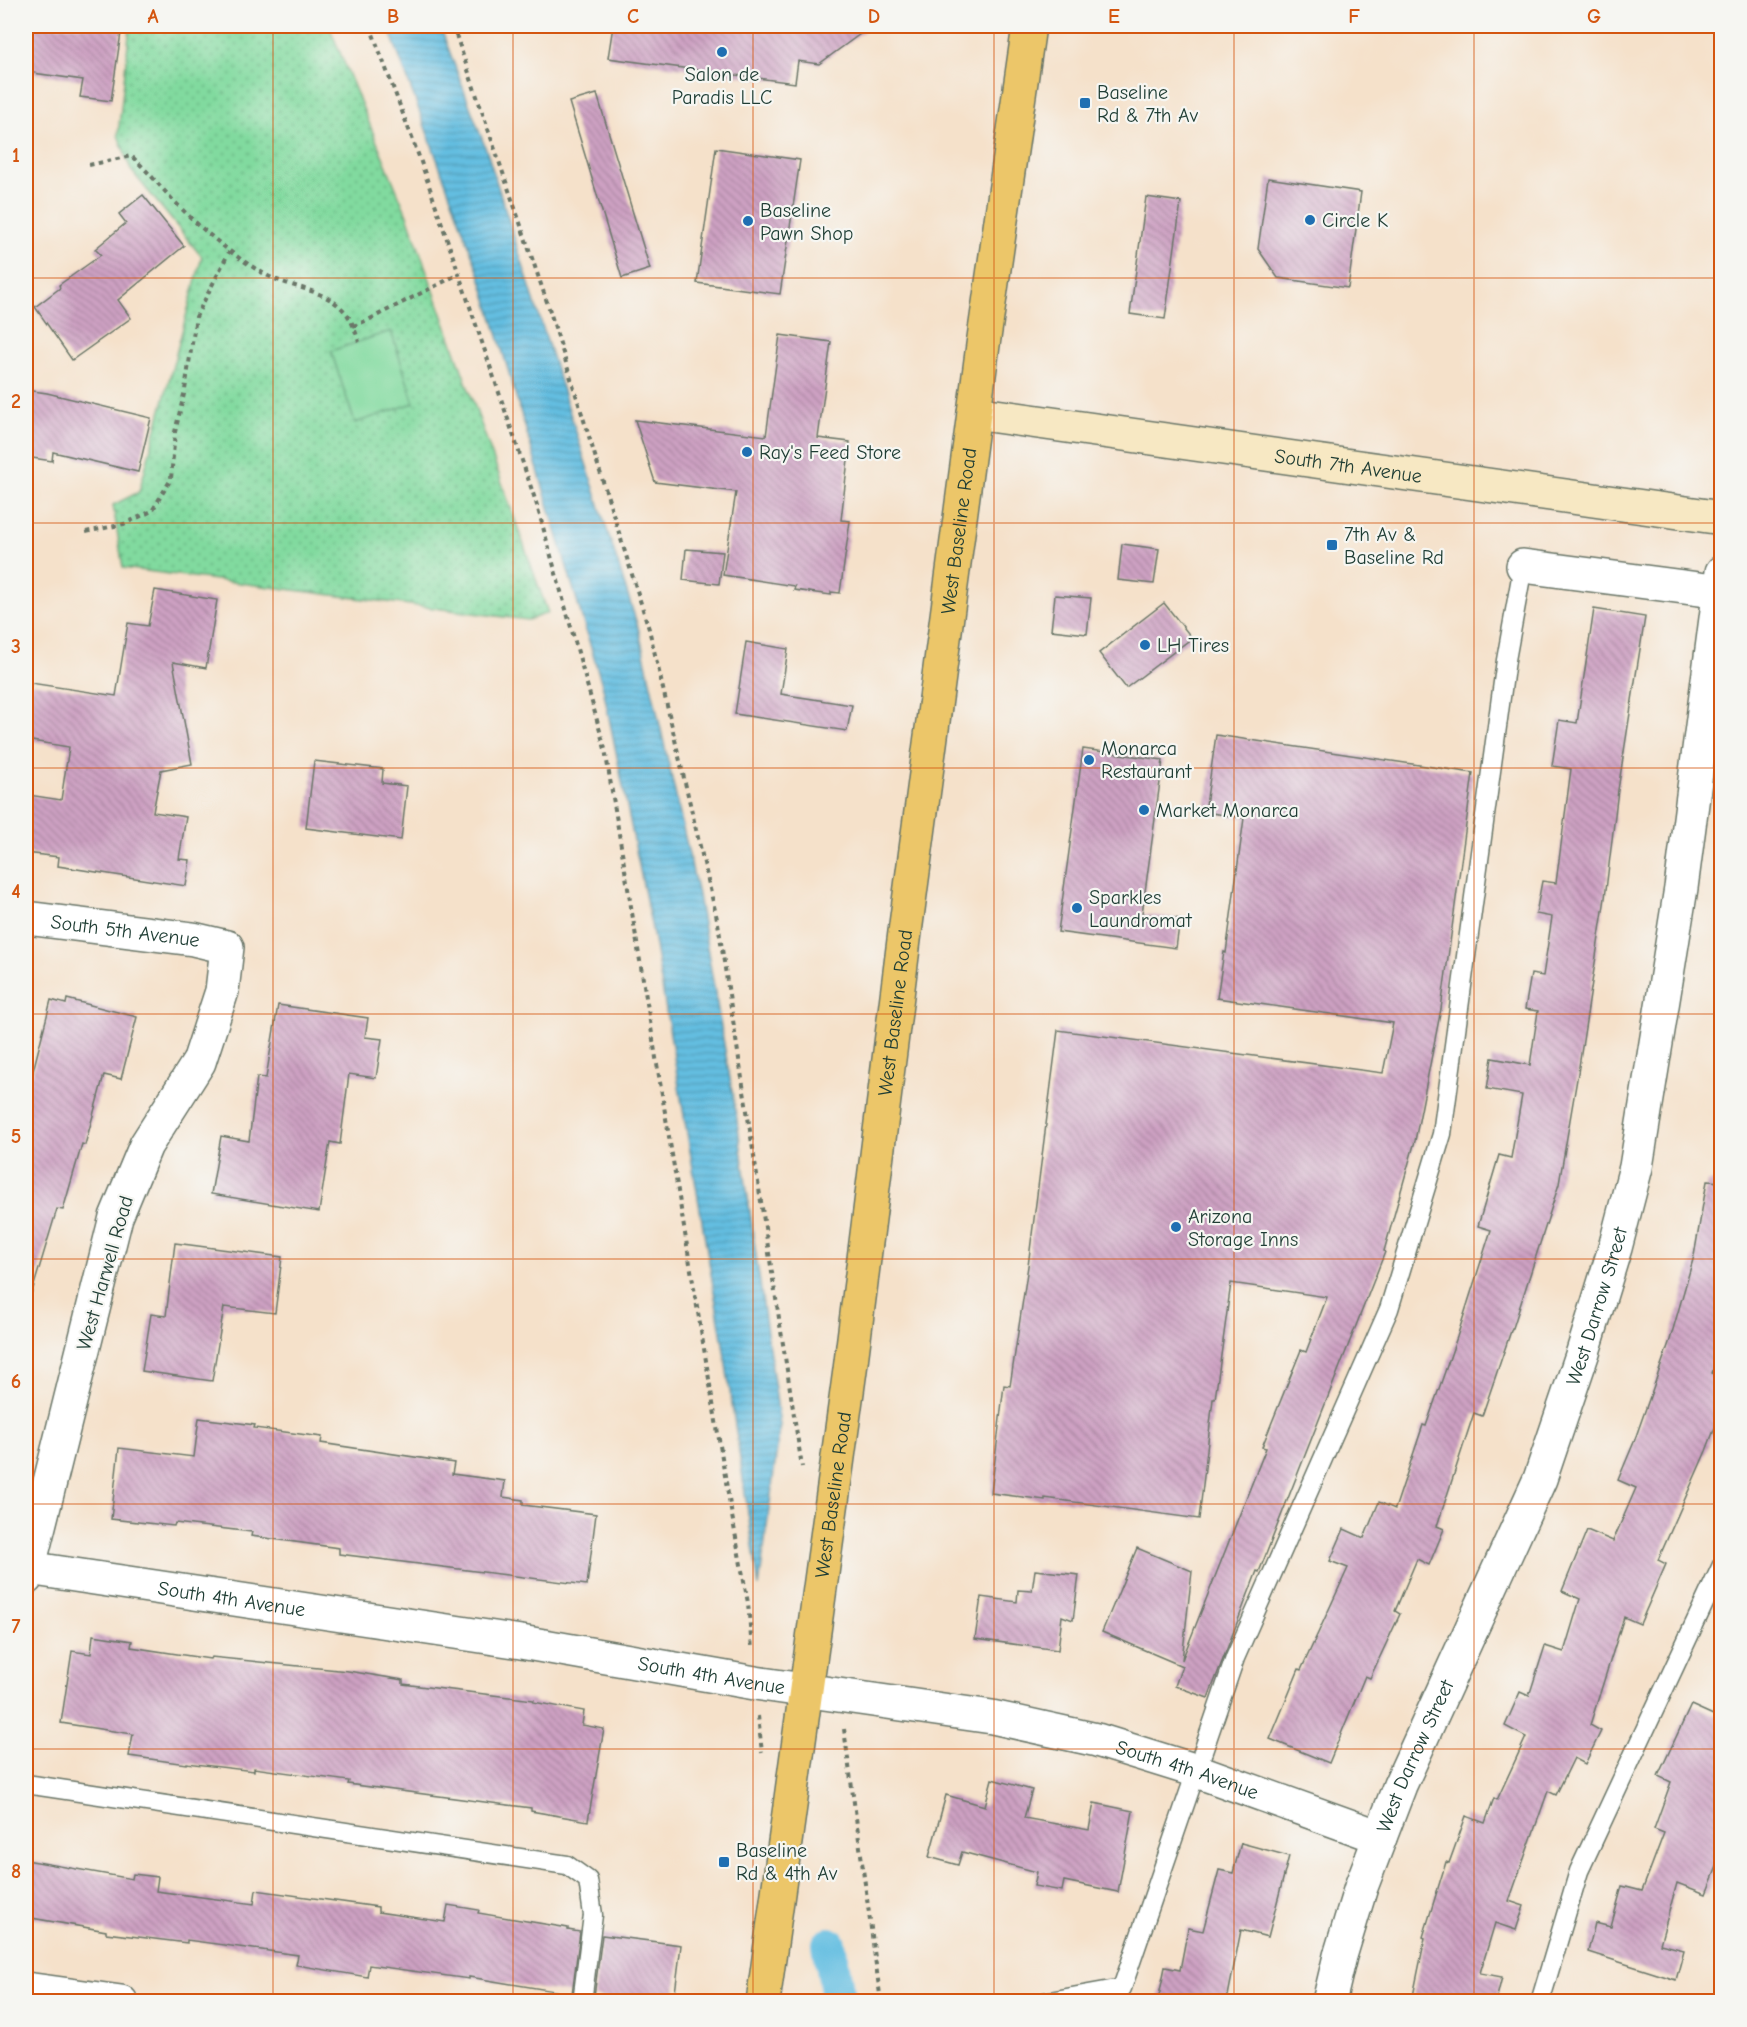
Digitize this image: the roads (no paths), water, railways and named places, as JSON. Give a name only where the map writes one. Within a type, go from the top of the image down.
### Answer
[{"type":"main road","name":"West Baseline Road","points":[[762,2001],[850,1370],[908,908],[974,413],[1029,26]]},
{"type":"main road","name":"South 7th Avenue","points":[[974,413],[1722,518]]},
{"type":"street","points":[[1523,566],[1721,585]]},
{"type":"street","name":"West Darrow Street","points":[[1329,2001],[1361,1887],[1400,1785],[1540,1479],[1615,1248],[1636,1167],[1679,900],[1721,585]]},
{"type":"street","name":"South 5th Avenue","points":[[26,918],[193,939],[227,947]]},
{"type":"street","name":"West Harwell Road","points":[[27,1573],[116,1217],[146,1145],[199,1062],[222,991],[227,947]]},
{"type":"street","name":"South 4th Avenue","points":[[27,1573],[521,1642],[806,1690],[992,1717],[1097,1740],[1197,1771],[1380,1838]]},
{"type":"street","points":[[26,1989],[121,2001]]},
{"type":"lane","points":[[1044,2001],[1122,1989],[1235,1658],[1389,1309],[1442,1134],[1506,660],[1523,566]]},
{"type":"lane","points":[[1540,2001],[1579,1870],[1722,1564]]},
{"type":"lane","points":[[26,1784],[567,1865],[588,1880],[593,1915],[582,2001]]},
{"type":"water","points":[[388,26],[440,26],[487,152],[638,627],[698,895],[736,1113],[780,1425],[759,1587],[723,1344],[653,934],[603,688],[480,276]]},
{"type":"waterway","points":[[829,1944],[839,2002]]},
{"type":"place","name":"Salon de Paradis LLC","points":[[722,52]]},
{"type":"place","name":"Baseline Rd & 7th Av","points":[[1085,103]]},
{"type":"place","name":"Circle K","points":[[1310,220]]},
{"type":"place","name":"Baseline Pawn Shop","points":[[748,221]]},
{"type":"place","name":"Ray's Feed Store","points":[[747,452]]},
{"type":"place","name":"7th Av & Baseline Rd","points":[[1332,545]]},
{"type":"place","name":"LH Tires","points":[[1145,645]]},
{"type":"place","name":"Monarca Restaurant","points":[[1089,760]]},
{"type":"place","name":"Market Monarca","points":[[1144,810]]},
{"type":"place","name":"Sparkles Laundromat","points":[[1077,908]]},
{"type":"place","name":"Arizona Storage Inns","points":[[1176,1227]]},
{"type":"place","name":"Baseline Rd & 4th Av","points":[[724,1862]]}]
